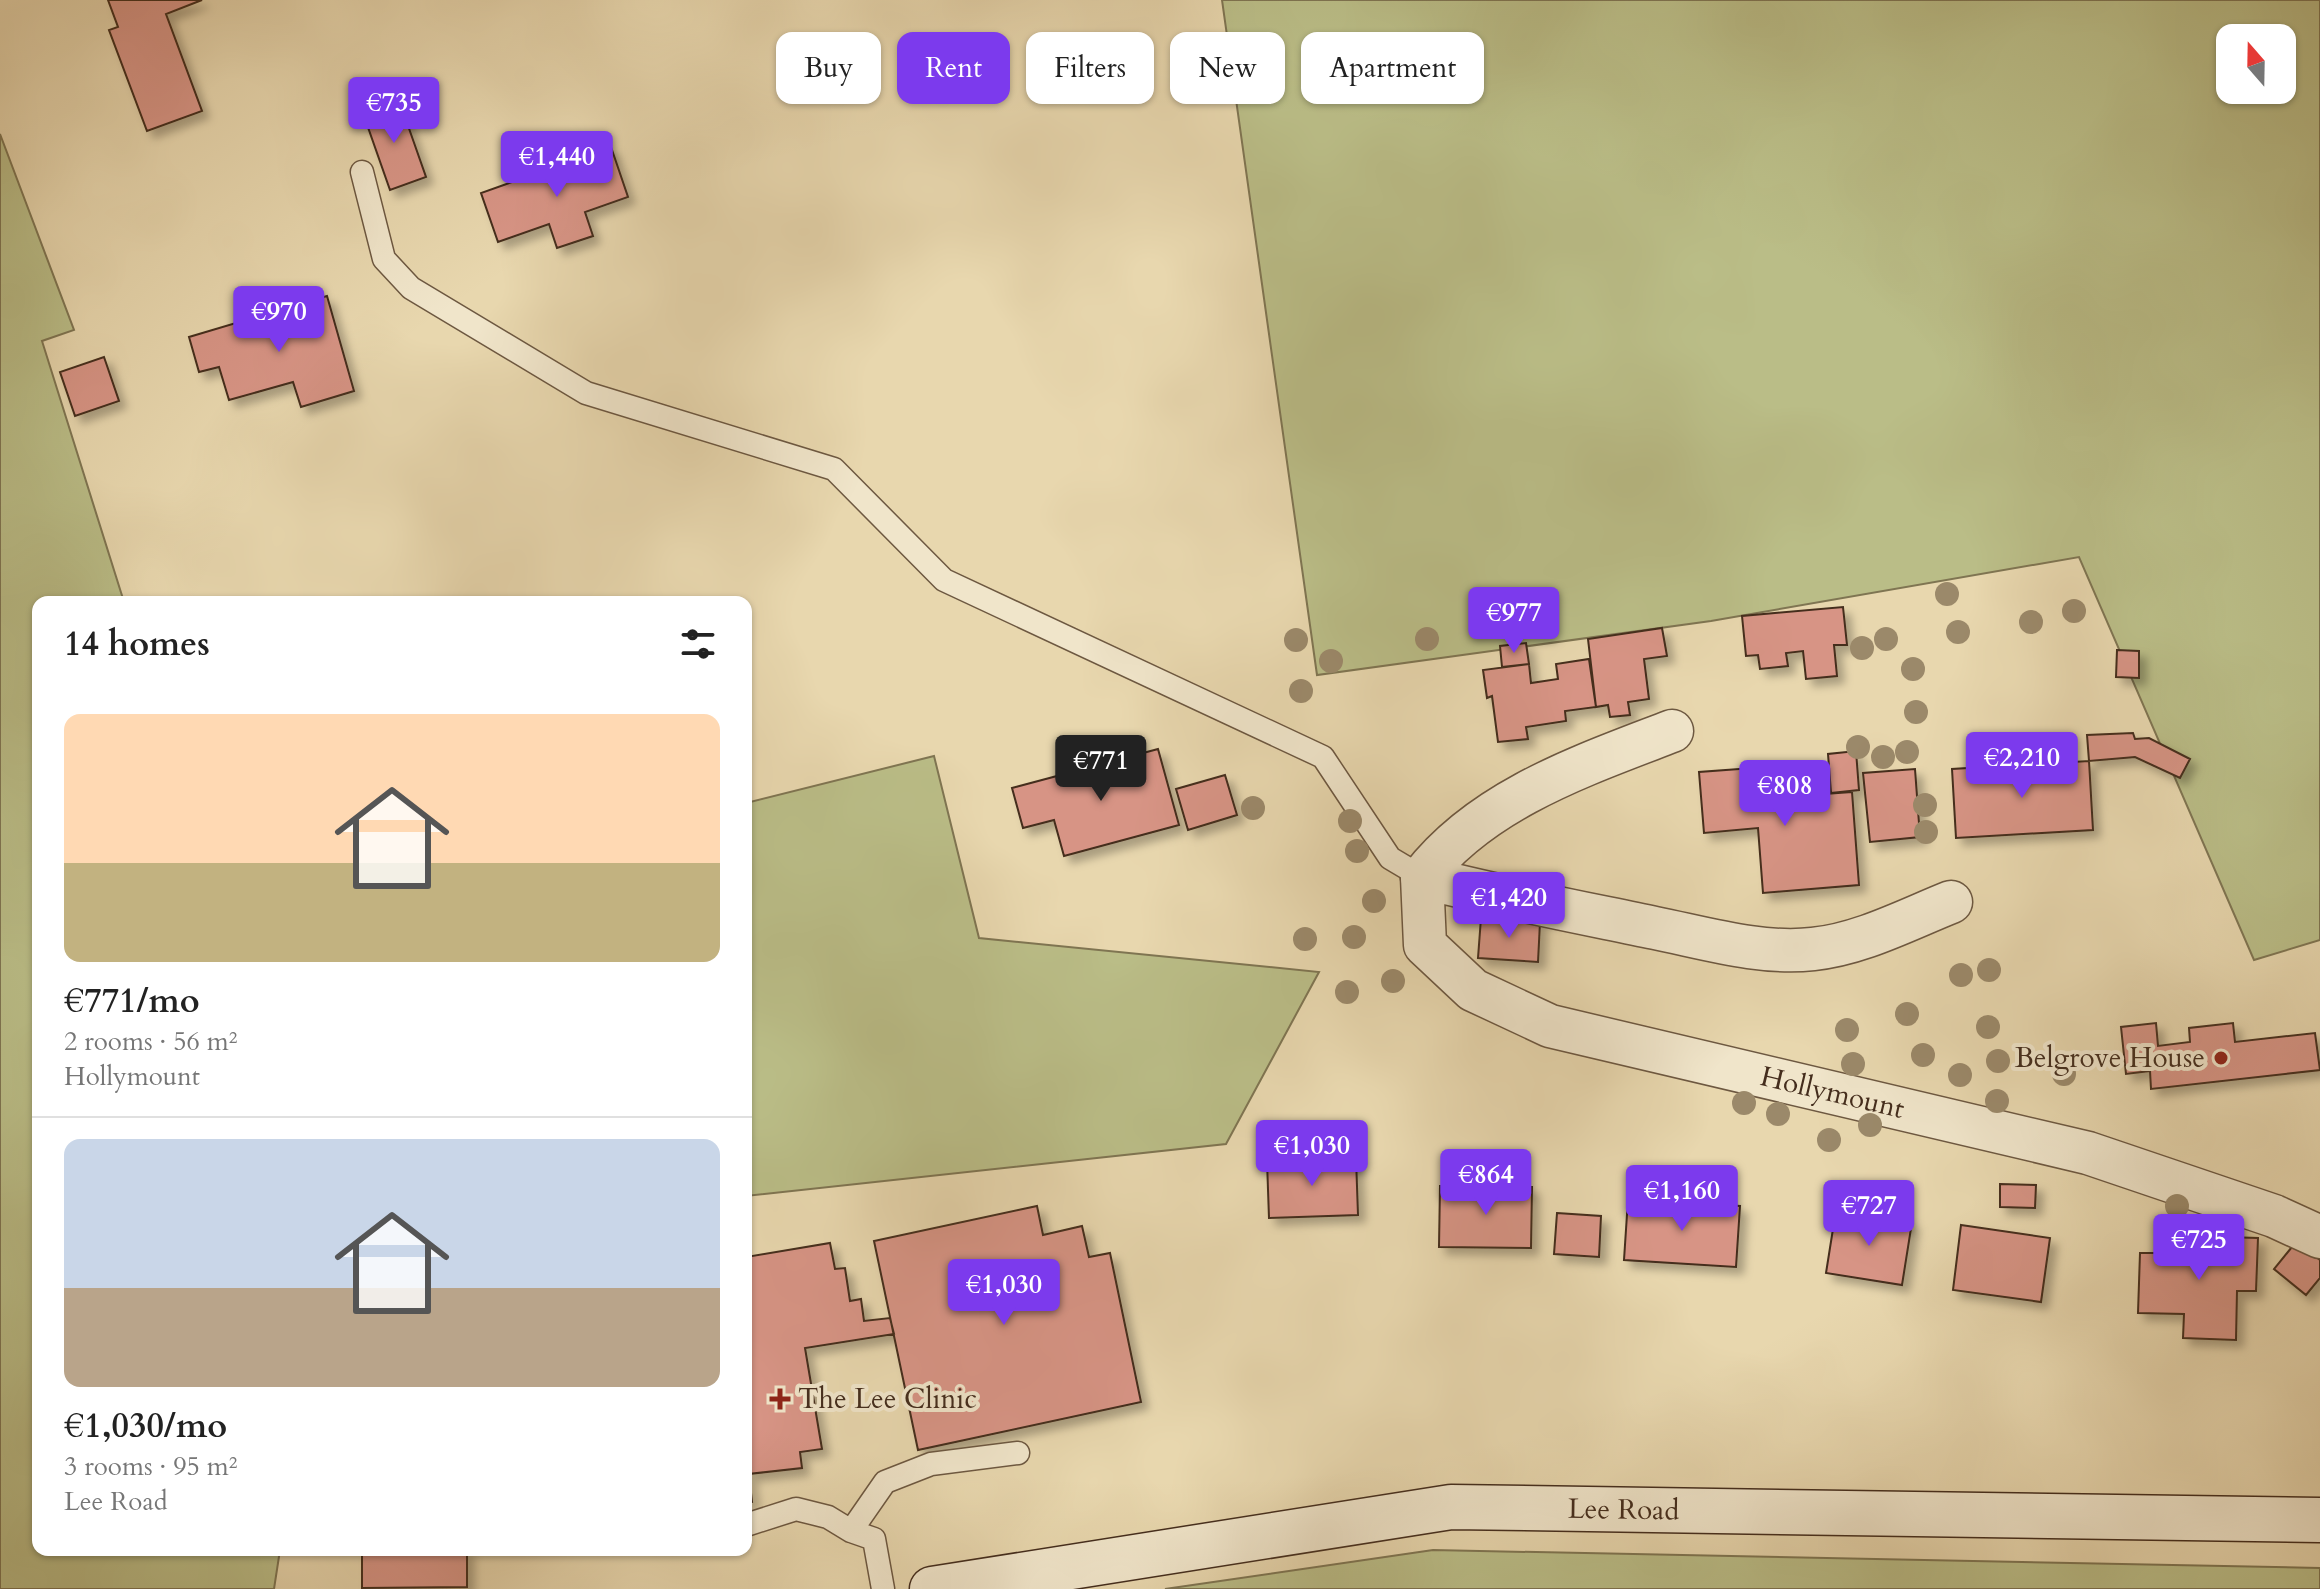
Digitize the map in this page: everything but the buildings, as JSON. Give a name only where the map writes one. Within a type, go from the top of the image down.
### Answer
[{"type":"street","points":[[1672,731],[1558,777],[1505,806],[1459,837],[1422,877],[1669,931],[1775,949],[1810,950],[1858,940],[1951,902]]},
{"type":"street","name":"Hollymount","points":[[1422,877],[1425,945],[1473,990],[1550,1026],[2088,1153],[2274,1216],[2320,1237]]},
{"type":"street","name":"Lee Road","points":[[932,1589],[1451,1507],[2320,1520]]},
{"type":"lane","points":[[362,172],[384,259],[411,288],[586,393],[834,469],[944,580],[1323,757],[1390,858],[1422,877]]},
{"type":"lane","points":[[851,1531],[885,1482],[931,1464],[1018,1453]]},
{"type":"lane","points":[[752,1523],[796,1509],[828,1517],[851,1531],[874,1539],[883,1589]]},
{"type":"green space","points":[[1222,0],[2320,0],[2320,940],[2254,960],[2079,557],[1711,621],[1317,675],[1237,104],[1285,104],[1285,32],[1227,32]]},
{"type":"green space","points":[[0,134],[74,330],[42,341],[122,596],[32,596],[32,1556],[279,1556],[274,1589],[0,1589]]},
{"type":"green space","points":[[934,756],[979,938],[1319,972],[1226,1144],[752,1195],[752,802]]},
{"type":"green space","points":[[1433,1550],[2320,1568],[2320,1589],[1165,1589]]},
{"type":"place","name":"Belgrove House","points":[[2221,1058]]},
{"type":"place","name":"The Lee Clinic","points":[[780,1399]]}]
